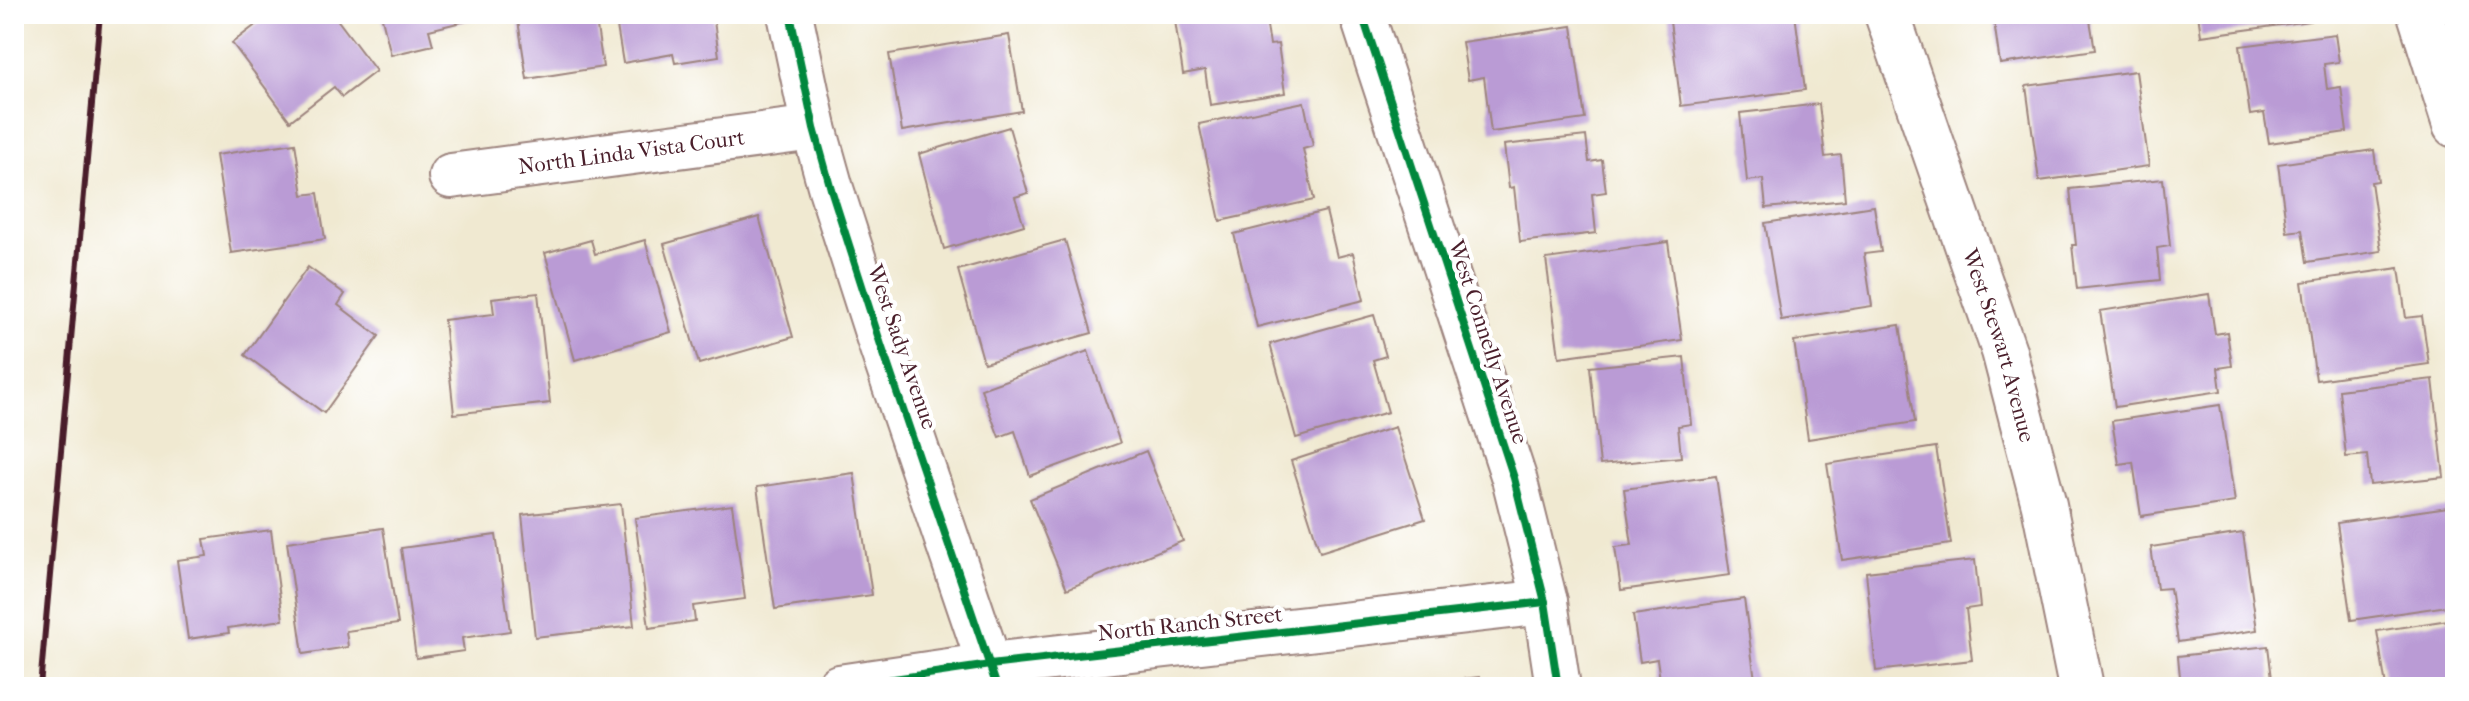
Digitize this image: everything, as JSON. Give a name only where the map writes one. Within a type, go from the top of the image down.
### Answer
[{"type":"street","name":"West Sady Avenue","points":[[790,14],[814,128],[881,345],[994,676]]},
{"type":"street","name":"West Connelly Avenue","points":[[1362,14],[1514,478],[1545,602],[1558,687]]},
{"type":"street","name":"West Stewart Avenue","points":[[1887,14],[2004,351],[2044,505],[2081,687]]},
{"type":"street","points":[[2420,14],[2455,125]]},
{"type":"street","name":"North Linda Vista Court","points":[[451,176],[814,128]]},
{"type":"street","name":"North Ranch Street","points":[[839,687],[994,676],[1545,602]]},
{"type":"building","points":[[270,14],[333,14],[376,71],[342,97],[334,87],[290,121],[232,43]]},
{"type":"building","points":[[381,14],[481,14],[482,17],[429,30],[433,45],[391,55]]},
{"type":"building","points":[[517,14],[595,14],[603,67],[527,79]]},
{"type":"building","points":[[615,14],[713,14],[719,56],[675,63],[673,54],[623,63]]},
{"type":"building","points":[[1174,14],[1265,14],[1270,45],[1278,44],[1285,93],[1210,105],[1205,70],[1183,74]]},
{"type":"building","points":[[1444,14],[1500,14],[1500,16],[1445,23]]},
{"type":"building","points":[[1669,14],[1795,14],[1805,90],[1681,106]]},
{"type":"building","points":[[1993,14],[2089,14],[2095,50],[2000,64]]},
{"type":"building","points":[[2198,14],[2309,14],[2310,21],[2201,36]]},
{"type":"building","points":[[1572,26],[1585,119],[1491,132],[1484,77],[1468,80],[1462,42]]},
{"type":"building","points":[[2335,34],[2339,62],[2324,64],[2327,89],[2341,87],[2347,132],[2269,143],[2264,113],[2250,115],[2240,46]]},
{"type":"building","points":[[1009,35],[1022,111],[902,131],[889,54]]},
{"type":"building","points":[[2136,71],[2149,166],[2039,181],[2026,86]]},
{"type":"building","points":[[1304,102],[1313,146],[1303,149],[1314,200],[1220,221],[1199,124]]},
{"type":"building","points":[[1819,104],[1825,157],[1841,155],[1845,200],[1766,208],[1763,179],[1747,181],[1740,113]]},
{"type":"building","points":[[1009,127],[1028,193],[1015,197],[1024,225],[944,249],[919,154]]},
{"type":"building","points":[[1586,136],[1589,162],[1602,160],[1606,192],[1592,194],[1596,233],[1520,242],[1514,187],[1509,188],[1504,145]]},
{"type":"building","points":[[295,143],[303,195],[318,193],[325,239],[231,253],[216,155]]},
{"type":"building","points":[[2374,150],[2378,181],[2371,182],[2381,251],[2307,262],[2302,230],[2287,232],[2278,164]]},
{"type":"building","points":[[2163,179],[2170,246],[2157,248],[2160,280],[2077,289],[2070,189]]},
{"type":"building","points":[[1874,206],[1881,252],[1864,254],[1872,306],[1781,320],[1765,223]]},
{"type":"building","points":[[1326,211],[1337,257],[1353,253],[1364,300],[1257,327],[1234,234]]},
{"type":"building","points":[[759,217],[793,337],[699,364],[664,244]]},
{"type":"building","points":[[591,240],[595,254],[645,240],[671,332],[575,360],[545,253]]},
{"type":"building","points":[[1065,240],[1092,333],[984,363],[958,270]]},
{"type":"building","points":[[1668,242],[1682,340],[1559,357],[1546,259]]},
{"type":"building","points":[[308,267],[345,294],[338,305],[379,336],[324,413],[245,355]]},
{"type":"building","points":[[2399,268],[2406,318],[2422,316],[2429,364],[2316,380],[2302,282]]},
{"type":"building","points":[[538,293],[550,403],[454,414],[444,320],[494,314],[492,298]]},
{"type":"building","points":[[2209,294],[2215,334],[2227,332],[2232,366],[2218,368],[2221,391],[2115,407],[2100,311]]},
{"type":"building","points":[[1374,315],[1386,356],[1373,360],[1388,412],[1296,438],[1270,344]]},
{"type":"building","points":[[1900,325],[1915,422],[1808,439],[1794,341]]},
{"type":"building","points":[[1088,351],[1120,443],[1030,476],[1015,431],[999,437],[981,389]]},
{"type":"building","points":[[1684,357],[1691,424],[1678,426],[1681,457],[1600,465],[1590,367]]},
{"type":"building","points":[[2433,379],[2444,477],[2370,485],[2367,455],[2346,457],[2339,390]]},
{"type":"building","points":[[2220,405],[2235,502],[2141,516],[2133,462],[2119,464],[2112,421]]},
{"type":"building","points":[[1395,427],[1425,519],[1320,552],[1291,461]]},
{"type":"building","points":[[1936,447],[1951,544],[1842,560],[1827,464]]},
{"type":"building","points":[[1146,451],[1183,541],[1067,589],[1030,499]]},
{"type":"building","points":[[854,473],[872,595],[775,609],[757,487]]},
{"type":"building","points":[[1716,476],[1730,575],[1621,590],[1615,547],[1632,545],[1624,489]]},
{"type":"building","points":[[621,504],[634,626],[535,637],[522,515]]},
{"type":"building","points":[[732,505],[745,599],[693,606],[695,621],[649,628],[635,518]]},
{"type":"building","points":[[2455,506],[2455,605],[2351,620],[2337,523]]},
{"type":"building","points":[[383,528],[398,624],[346,631],[348,647],[303,654],[287,542]]},
{"type":"building","points":[[271,530],[283,620],[228,628],[229,633],[188,639],[177,560],[207,556],[204,539]]},
{"type":"building","points":[[2243,533],[2257,630],[2178,642],[2170,588],[2157,589],[2151,547]]},
{"type":"building","points":[[496,535],[510,631],[462,638],[464,651],[416,658],[401,548]]},
{"type":"building","points":[[1975,560],[1980,607],[1966,609],[1972,660],[1876,671],[1866,572]]},
{"type":"building","points":[[1744,599],[1756,687],[1661,687],[1657,659],[1640,662],[1633,615]]},
{"type":"building","points":[[2455,619],[2455,687],[2386,687],[2377,631]]},
{"type":"building","points":[[2268,646],[2273,687],[2181,687],[2178,656]]},
{"type":"building","points":[[1479,677],[1480,687],[1409,685]]},
{"type":"railway","points":[[40,687],[100,14]]},
{"type":"cycle path","points":[[790,14],[814,128],[831,189],[997,687]]},
{"type":"cycle path","points":[[1362,14],[1514,478],[1545,602],[1558,687]]},
{"type":"cycle path","points":[[839,687],[990,665],[1545,602]]}]
